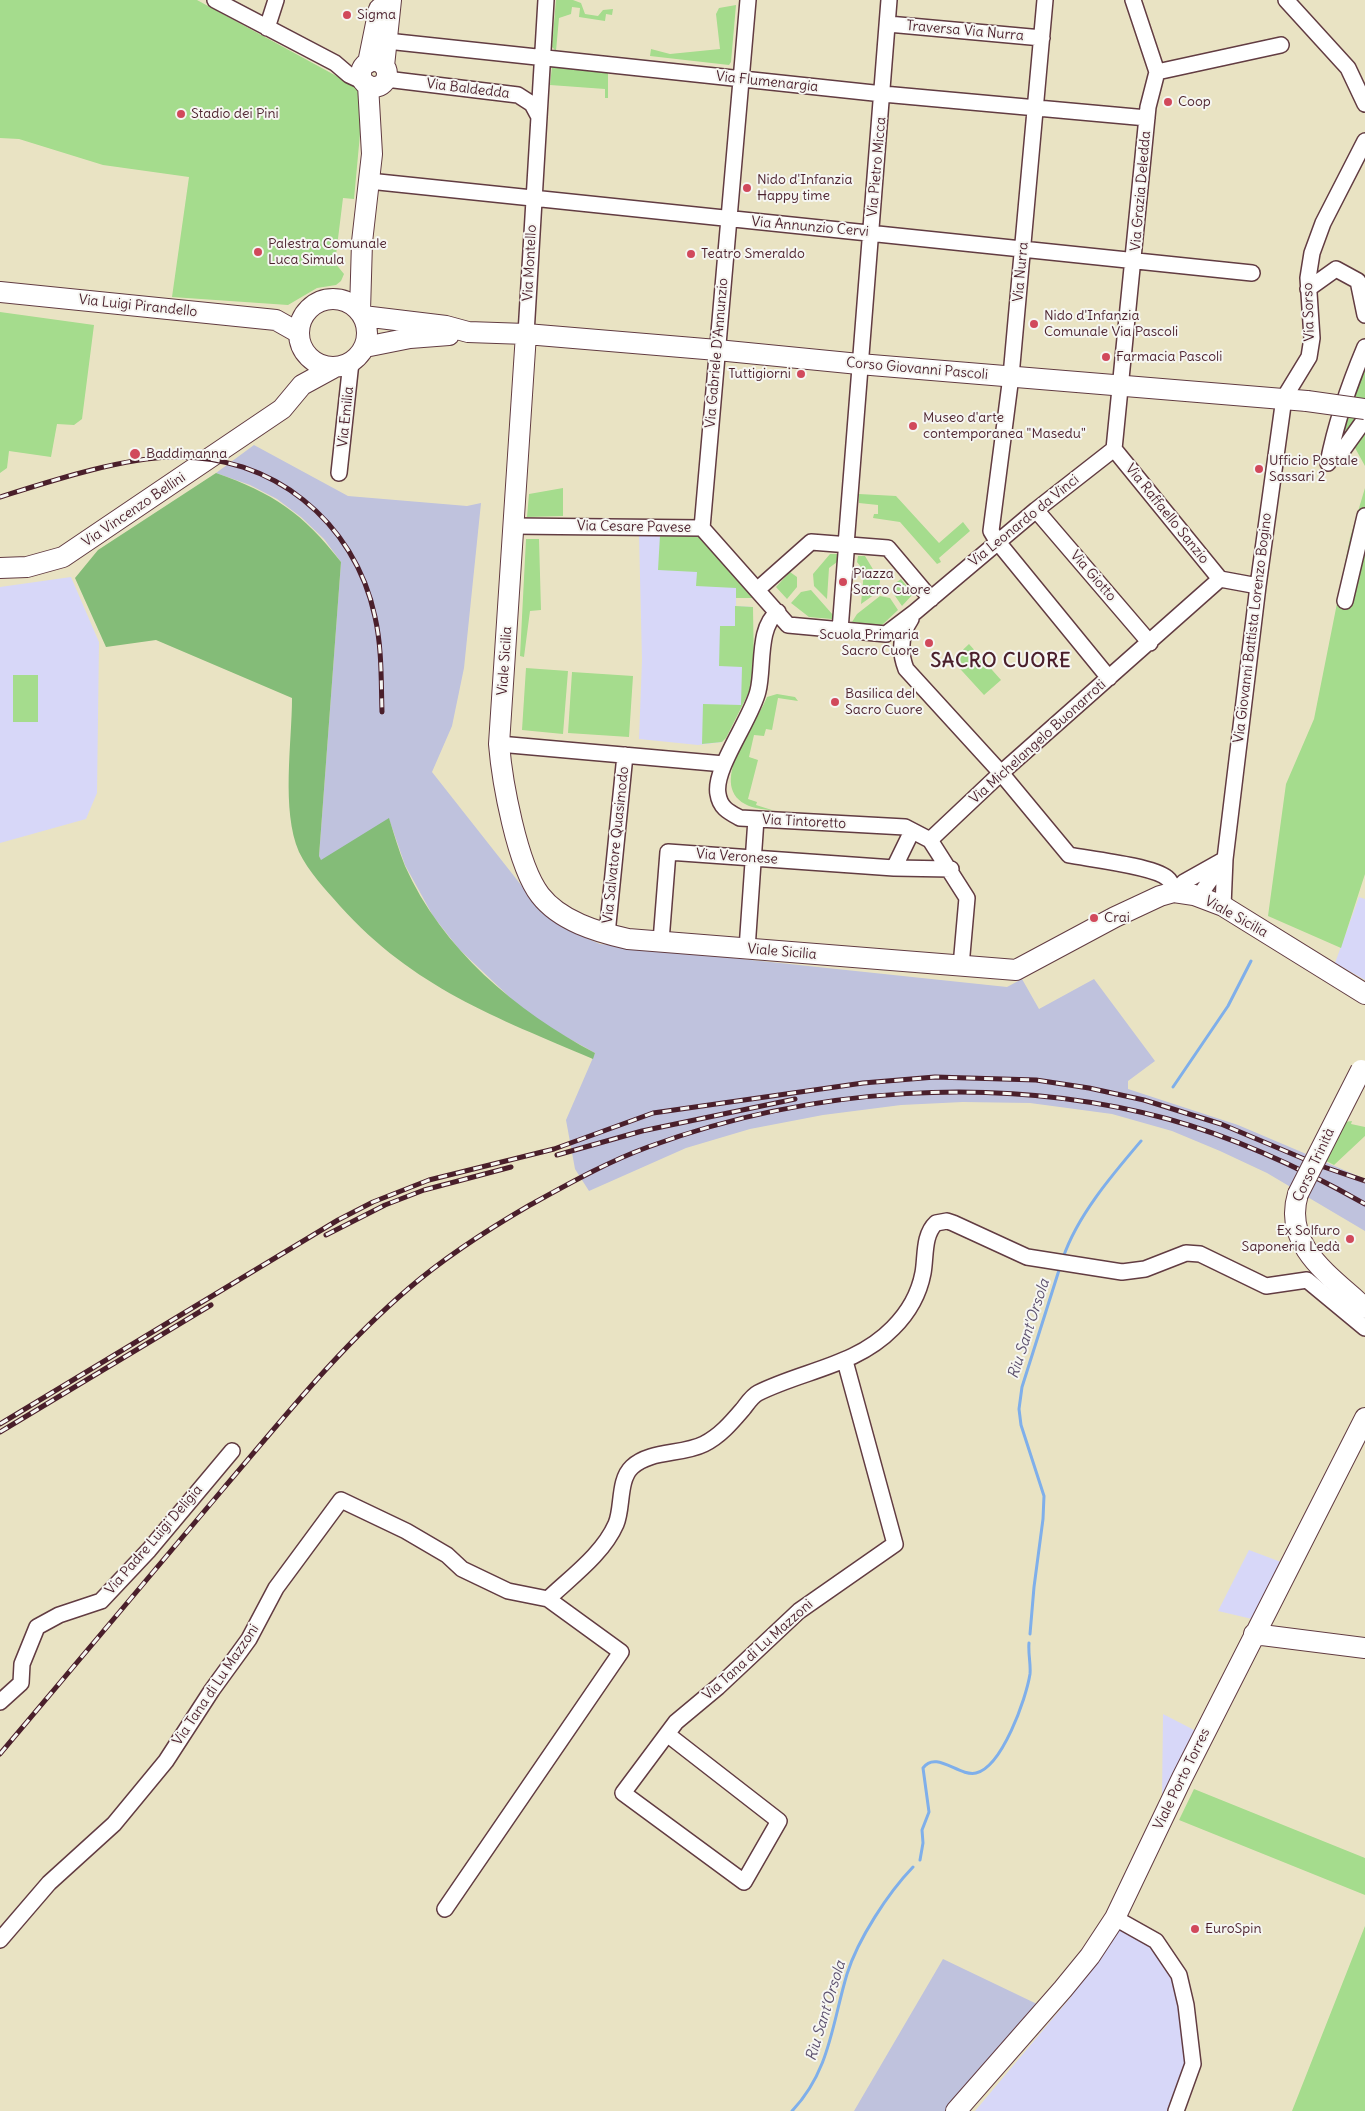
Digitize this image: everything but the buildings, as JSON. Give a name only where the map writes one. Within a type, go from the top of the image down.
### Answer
[{"type":"main road","points":[[305,352],[323,366],[343,364],[365,347],[368,336],[362,313],[362,242],[372,154],[374,75],[382,0]]},
{"type":"main road","points":[[374,75],[387,41],[391,0]]},
{"type":"main road","points":[[302,385],[305,352],[299,332],[300,323],[310,308],[316,303],[333,298],[343,290],[349,280],[362,242]]},
{"type":"main road","name":"Via Luigi Pirandello","points":[[0,292],[276,320],[299,332]]},
{"type":"main road","points":[[333,298],[343,300],[362,313]]},
{"type":"main road","name":"Via Luigi Pirandello","points":[[276,320],[310,308]]},
{"type":"main road","name":"Corso Giovanni Pascoli","points":[[362,313],[446,326],[468,332]]},
{"type":"main road","name":"Corso Giovanni Pascoli","points":[[365,347],[468,332],[526,334],[859,364],[1284,398],[1365,409]]},
{"type":"main road","name":"Via Montello","points":[[514,526],[526,334]]},
{"type":"main road","name":"Via Vincenzo Bellini","points":[[0,568],[27,567],[63,557],[282,409],[302,385],[343,364]]},
{"type":"main road","name":"Viale Sicilia","points":[[514,526],[499,744],[501,774],[508,806],[534,884],[540,896],[556,910],[593,930],[607,934],[661,941],[1016,970],[1116,917],[1174,892],[1199,896],[1223,906],[1365,994]]},
{"type":"main road","name":"Corso Trinità","points":[[1363,1066],[1298,1194],[1295,1219],[1303,1248],[1365,1308]]},
{"type":"main road","name":"Viale Porto Torres","points":[[956,2111],[1063,1989],[1115,1918],[1172,1798],[1254,1634],[1365,1418]]},
{"type":"main road","points":[[1254,1634],[1365,1648]]},
{"type":"street","name":"Via Baldedda","points":[[215,0],[335,63],[374,75],[518,95],[532,104],[539,117]]},
{"type":"street","points":[[266,28],[276,0]]},
{"type":"street","name":"Via Montello","points":[[526,334],[546,0]]},
{"type":"street","name":"Via Gabriele D'Annunzio","points":[[702,528],[748,0]]},
{"type":"street","name":"Via Pietro Micca","points":[[846,549],[889,0]]},
{"type":"street","name":"Via Nurra","points":[[997,541],[991,531],[1011,376],[1045,0]]},
{"type":"street","points":[[1133,0],[1157,72],[1281,45]]},
{"type":"street","points":[[1286,0],[1348,68],[1365,104]]},
{"type":"street","name":"Traversa Via Nurra","points":[[888,24],[1042,38]]},
{"type":"street","name":"Via Flumenargia","points":[[387,41],[883,94],[1147,118]]},
{"type":"street","name":"Via Grazia Deledda","points":[[1122,386],[1147,118],[1157,72]]},
{"type":"street","name":"Via Sorso","points":[[1284,398],[1309,357],[1312,338],[1308,278],[1312,253],[1323,223],[1365,141]]},
{"type":"street","name":"Via Annunzio Cervi","points":[[369,181],[1252,273]]},
{"type":"street","points":[[1308,289],[1336,269],[1358,281],[1365,315]]},
{"type":"street","points":[[1365,347],[1348,388],[1335,427],[1330,458],[1340,454],[1365,419]]},
{"type":"street","name":"Via Emilia","points":[[340,473],[343,364]]},
{"type":"street","points":[[1114,450],[1122,386]]},
{"type":"street","name":"Via Giovanni Battista Lorenzo Bogino","points":[[1223,906],[1225,859],[1258,586],[1284,398]]},
{"type":"street","name":"Via Leonardo da Vinci","points":[[840,630],[886,634],[931,599],[997,541],[1114,450]]},
{"type":"street","name":"Via Raffaello Sanzio","points":[[1114,450],[1220,579]]},
{"type":"street","name":"Via Giotto","points":[[1036,510],[1150,643]]},
{"type":"street","points":[[1345,601],[1365,516]]},
{"type":"street","name":"Via Cesare Pavese","points":[[514,526],[702,528],[778,612]]},
{"type":"street","points":[[997,541],[1109,678]]},
{"type":"street","points":[[758,589],[811,542],[846,549],[888,548],[931,599]]},
{"type":"street","points":[[778,612],[788,625],[840,630],[846,549]]},
{"type":"street","points":[[1220,579],[1258,586]]},
{"type":"street","name":"Via Michelangelo Buonarroti","points":[[930,840],[1001,773],[1220,579]]},
{"type":"street","name":"Via Tintoretto","points":[[778,612],[766,627],[758,692],[724,764],[717,793],[724,809],[740,818],[905,827],[930,840]]},
{"type":"street","points":[[915,612],[902,634],[902,658],[906,669],[1001,773],[1069,856],[1120,863],[1161,874],[1167,877],[1174,892],[1184,882],[1225,859]]},
{"type":"street","name":"Via Salvatore Quasimodo","points":[[499,744],[724,764]]},
{"type":"street","name":"Via Salvatore Quasimodo","points":[[607,934],[626,755]]},
{"type":"street","points":[[747,948],[756,819]]},
{"type":"street","points":[[894,868],[912,831]]},
{"type":"street","points":[[930,840],[951,869],[967,898],[961,966]]},
{"type":"street","name":"Via Veronese","points":[[661,941],[668,852],[894,868],[951,869]]},
{"type":"street","name":"Via Giovanni Battista Lorenzo Bogino","points":[[1199,896],[1225,859]]},
{"type":"street","points":[[548,1599],[605,1544],[616,1523],[623,1486],[631,1467],[644,1459],[686,1451],[703,1445],[723,1432],[756,1394],[845,1360],[874,1346],[909,1309],[920,1286],[929,1232],[936,1223],[947,1221],[953,1223],[1016,1254],[1049,1261],[1122,1272],[1145,1269],[1186,1254],[1200,1254],[1266,1286],[1307,1280],[1365,1328]]},
{"type":"street","name":"Via Tana di Lu Mazzoni","points":[[667,1734],[779,1820],[744,1882],[623,1793],[667,1734],[676,1722],[718,1687],[800,1610],[895,1544],[845,1360]]},
{"type":"street","name":"Via Padre Luigi Deligia","points":[[0,1702],[21,1683],[22,1664],[37,1627],[59,1615],[101,1601],[149,1550],[232,1451]]},
{"type":"street","name":"Via Tana di Lu Mazzoni","points":[[0,1940],[49,1883],[114,1824],[166,1761],[212,1690],[250,1639],[276,1588],[341,1500],[406,1532],[447,1555],[462,1569],[508,1591],[548,1599],[621,1652],[445,1909]]},
{"type":"street","points":[[1115,1918],[1156,1941],[1179,1975],[1186,2005],[1193,2064],[1176,2111]]},
{"type":"shaded area","points":[[254,445],[348,496],[467,506],[481,503],[464,668],[452,726],[432,772],[540,909],[568,930],[600,944],[1007,987],[1022,979],[1039,1009],[1094,979],[1155,1061],[1128,1081],[1128,1089],[1238,1125],[1365,1179],[1365,1231],[1267,1173],[1172,1131],[1112,1114],[1030,1103],[963,1102],[901,1105],[823,1115],[750,1129],[686,1148],[589,1191],[575,1169],[566,1120],[595,1053],[543,1024],[521,1008],[459,949],[433,916],[405,865],[389,819],[321,861],[319,856],[341,562],[324,539],[301,517],[277,499],[250,485],[216,473]]},
{"type":"shaded area","points":[[639,535],[695,535],[753,598],[736,598],[736,606],[753,607],[750,690],[722,742],[698,745],[639,739],[642,660]]},
{"type":"shaded area","points":[[71,577],[99,642],[97,793],[86,819],[0,843],[0,587]]},
{"type":"shaded area","points":[[1359,897],[1365,899],[1365,980],[1335,963]]},
{"type":"shaded area","points":[[1249,1550],[1281,1562],[1252,1619],[1218,1611]]},
{"type":"shaded area","points":[[1163,1714],[1196,1731],[1162,1799]]},
{"type":"shaded area","points":[[1117,1924],[1153,1945],[1175,1978],[1188,2061],[1170,2111],[975,2111],[1070,1998]]},
{"type":"shaded area","points":[[943,1959],[1037,2004],[946,2111],[854,2111]]},
{"type":"green space","name":"Stadio dei Pini","points":[[0,0],[197,0],[364,91],[354,199],[343,198],[335,263],[344,274],[341,281],[336,285],[317,288],[288,305],[172,297],[189,177],[103,165],[19,139],[0,138]]},
{"type":"green space","points":[[556,0],[573,0],[581,3],[585,14],[598,16],[603,10],[613,9],[612,15],[606,14],[605,21],[579,17],[580,8],[572,7],[571,14],[559,18],[556,51],[552,47]]},
{"type":"green space","points":[[736,5],[731,62],[729,65],[650,56],[651,49],[670,54],[720,49],[716,14],[719,8]]},
{"type":"green space","points":[[552,66],[608,69],[608,98],[605,98],[605,89],[550,85]]},
{"type":"green space","points":[[0,312],[94,325],[82,419],[74,425],[57,424],[51,457],[9,451],[7,468],[0,473]]},
{"type":"green space","points":[[1365,368],[1365,466],[1343,426]]},
{"type":"green space","points":[[216,473],[254,488],[286,507],[313,530],[341,562],[319,856],[321,860],[389,818],[405,866],[421,896],[439,924],[461,951],[484,975],[537,1018],[595,1053],[593,1059],[489,1014],[427,979],[397,959],[368,934],[323,887],[299,852],[290,817],[289,776],[292,698],[156,640],[106,647],[75,578],[98,550]]},
{"type":"green space","points":[[563,488],[563,516],[527,517],[529,494]]},
{"type":"green space","points":[[1365,488],[1365,874],[1341,948],[1268,916],[1286,784],[1314,719],[1350,538]]},
{"type":"green space","points":[[859,494],[896,496],[939,543],[963,522],[970,531],[939,558],[941,562],[937,564],[900,522],[873,518],[874,514],[878,514],[878,505],[859,503]]},
{"type":"green space","points":[[660,535],[701,536],[753,598],[736,598],[736,588],[696,586],[697,572],[658,570]]},
{"type":"green space","points":[[526,539],[539,539],[541,610],[530,611],[524,657],[520,656]]},
{"type":"green space","points":[[830,554],[838,554],[837,562],[829,568],[827,599],[814,586],[813,574]]},
{"type":"green space","points":[[858,556],[865,556],[880,581],[878,592],[861,604],[864,571],[857,562]]},
{"type":"green space","points":[[790,572],[797,577],[797,587],[787,599],[776,587]]},
{"type":"green space","points":[[901,579],[913,594],[902,606],[893,593],[894,584]]},
{"type":"green space","points":[[811,590],[833,615],[832,619],[809,617],[791,603],[801,592]]},
{"type":"green space","points":[[880,596],[890,598],[898,610],[881,626],[852,622],[857,614]]},
{"type":"green space","points":[[735,606],[753,607],[754,673],[750,690],[726,738],[722,742],[702,744],[703,704],[741,705],[742,667],[719,666],[720,626],[735,626]]},
{"type":"green space","points":[[969,644],[1001,680],[984,695],[952,660]]},
{"type":"green space","points":[[526,668],[568,671],[563,734],[522,730]]},
{"type":"green space","points":[[572,672],[633,676],[629,737],[568,733]]},
{"type":"green space","points":[[13,675],[38,675],[38,722],[13,722]]},
{"type":"green space","points":[[777,694],[795,697],[798,701],[778,698],[772,730],[766,729],[764,736],[754,735],[749,757],[758,760],[748,799],[757,802],[756,805],[775,811],[748,806],[735,794],[731,782],[738,752],[767,697]]},
{"type":"green space","points":[[1352,1121],[1351,1124],[1365,1127],[1365,1136],[1334,1165],[1326,1161],[1344,1122]]},
{"type":"green space","points":[[1194,1789],[1365,1858],[1365,1895],[1179,1820]]},
{"type":"green space","points":[[1365,1926],[1365,2111],[1292,2111]]},
{"type":"waterway","name":"Riu Sant'Orsola","points":[[1173,1087],[1228,1006],[1251,961]]},
{"type":"waterway","name":"Riu Sant'Orsola","points":[[1063,1258],[1069,1242],[1086,1211],[1141,1141]]},
{"type":"waterway","name":"Riu Sant'Orsola","points":[[1030,1634],[1044,1496],[1021,1425],[1019,1409],[1022,1387],[1060,1267]]},
{"type":"waterway","name":"Riu Sant'Orsola","points":[[920,1860],[923,1843],[922,1830],[929,1812],[923,1768],[928,1763],[934,1762],[969,1773],[976,1773],[986,1768],[995,1759],[1011,1731],[1024,1699],[1030,1674],[1029,1643]]},
{"type":"waterway","name":"Riu Sant'Orsola","points":[[792,2111],[805,2096],[815,2080],[822,2063],[847,1974],[858,1946],[884,1903],[913,1867]]},
{"type":"railway","points":[[0,497],[109,466],[153,458],[209,459],[243,467],[275,481],[303,500],[328,523],[349,551],[365,582],[375,617],[379,640],[382,712]]},
{"type":"railway","points":[[0,1424],[338,1220],[373,1202],[429,1180],[554,1149],[653,1113],[863,1083],[935,1077],[1036,1080],[1089,1088],[1144,1100],[1221,1124],[1321,1166],[1365,1181]]},
{"type":"railway","points":[[0,1754],[289,1411],[358,1335],[408,1289],[482,1234],[559,1189],[633,1153],[710,1127],[774,1111],[840,1100],[906,1094],[973,1092],[1039,1096],[1104,1105],[1168,1119],[1219,1135],[1318,1179],[1365,1204]]},
{"type":"railway","points":[[557,1155],[642,1131],[795,1099]]},
{"type":"railway","points":[[326,1235],[385,1205],[424,1190],[511,1167]]},
{"type":"railway","points":[[0,1432],[211,1305]]},
{"type":"place","name":"Sigma","points":[[347,15]]},
{"type":"place","name":"Coop","points":[[1168,102]]},
{"type":"place","name":"Stadio dei Pini","points":[[181,114]]},
{"type":"place","name":"Nido d'Infanzia Happy time","points":[[747,188]]},
{"type":"place","name":"Palestra Comunale Luca Simula","points":[[258,252]]},
{"type":"place","name":"Teatro Smeraldo","points":[[691,254]]},
{"type":"place","name":"Nido d'Infanzia Comunale Via Pascoli","points":[[1034,324]]},
{"type":"place","name":"Farmacia Pascoli","points":[[1106,357]]},
{"type":"place","name":"Tuttigiorni","points":[[801,374]]},
{"type":"place","name":"Museo d'arte contemporanea \"Masedu\"","points":[[913,426]]},
{"type":"place","name":"Baddimanna","points":[[135,454]]},
{"type":"place","name":"Ufficio Postale Sassari 2","points":[[1259,469]]},
{"type":"place","name":"Piazza Sacro Cuore","points":[[843,582]]},
{"type":"place","name":"Scuola Primaria Sacro Cuore","points":[[929,643]]},
{"type":"place","name":"Basilica del Sacro Cuore","points":[[835,702]]},
{"type":"place","name":"Crai","points":[[1094,918]]},
{"type":"place","name":"Ex Solfuro Saponeria Ledà","points":[[1350,1239]]},
{"type":"place","name":"EuroSpin","points":[[1195,1929]]},
{"type":"district","name":"SACRO CUORE","points":[[1001,662]]}]
